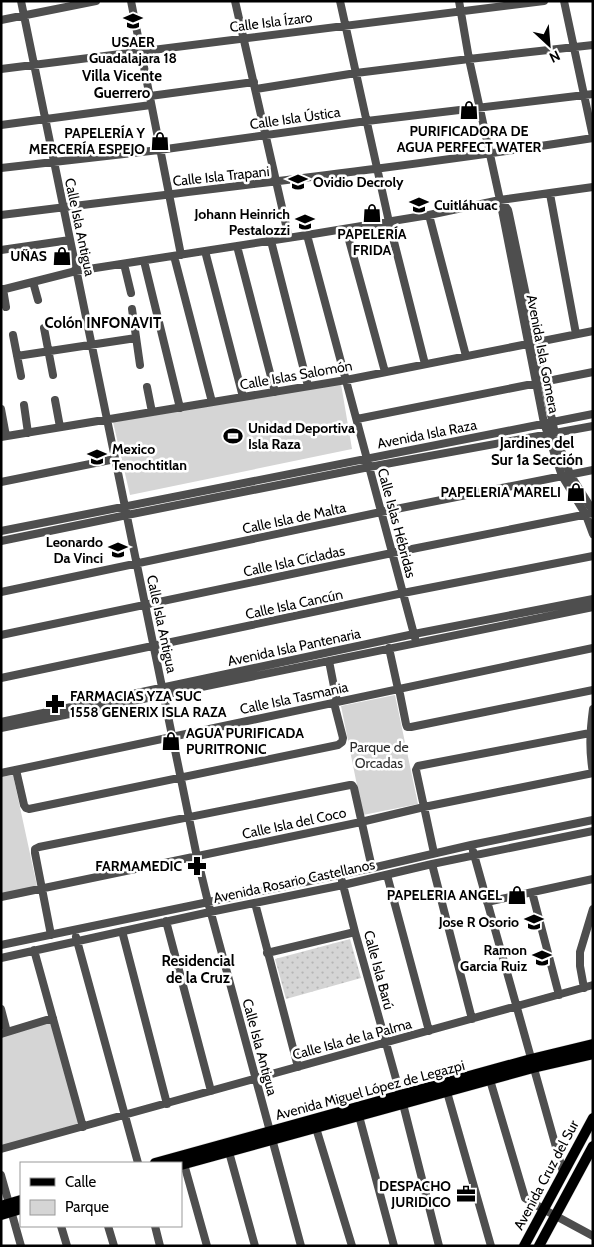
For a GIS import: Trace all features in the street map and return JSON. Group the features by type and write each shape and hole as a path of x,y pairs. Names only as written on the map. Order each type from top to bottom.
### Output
{"main road":[{"name":"Avenida Miguel López de Legazpi","path":"183,1165 229,1152 271,1136 316,1128 359,1116 401,1100 446,1092 490,1080 593,1044"},
{"name":"Avenida Miguel López de Legazpi","path":"160,1162 271,1136 532,1064 593,1054"},
{"name":"Avenida Cruz del Sur","path":"524,1246 593,1118"},
{"name":"Avenida Cruz del Sur","path":"539,1246 593,1146"},
{"path":"9,1209 20,1201"}],"street":[{"name":"Calle Isla Antigua","path":"21,1 197,857 210,912 301,1246"},
{"path":"1,20 96,1"},
{"path":"130,1 169,194 178,255 212,402"},
{"path":"236,1 289,238"},
{"path":"340,1 389,222 425,364"},
{"name":"Avenida Isla Gomera","path":"459,1 469,59 500,200 509,214 548,423 566,475 590,513 593,534"},
{"name":"Calle Isla Ízaro","path":"1,69 544,1"},
{"path":"564,1 593,138"},
{"path":"150,96 255,86 469,59 593,46"},
{"name":"Calle Isla Ústica","path":"1,168 160,150 367,121 593,94"},
{"path":"1,125 151,105"},
{"name":"Calle Isla Trapani","path":"1,215 378,169 593,138"},
{"path":"6,308 2,290 76,271 389,222 500,200 592,187 593,196"},
{"path":"550,194 576,334"},
{"path":"429,215 466,356"},
{"path":"346,229 385,372"},
{"name":"Calle Islas Hébridas","path":"307,235 416,642"},
{"path":"1,250 70,240"},
{"path":"271,241 308,386"},
{"path":"237,246 274,392"},
{"path":"205,251 243,397"},
{"path":"144,260 180,408"},
{"path":"124,264 131,293"},
{"path":"33,282 38,300"},
{"path":"132,309 140,365"},
{"path":"44,328 53,376"},
{"name":"Calle Islas Salomón","path":"4,437 346,380 593,331"},
{"path":"13,335 20,376"},
{"path":"17,356 136,338"},
{"path":"357,419 593,372"},
{"path":"147,387 152,412"},
{"path":"55,400 60,427"},
{"path":"24,405 28,433"},
{"path":"1,409 4,437"},
{"name":"Avenida Isla Raza","path":"1,531 593,414"},
{"name":"Avenida Isla Raza","path":"1,541 369,467 593,426"},
{"path":"1,482 115,458"},
{"name":"Calle Isla de Malta","path":"1,592 593,470"},
{"name":"Calle Isla Cícladas","path":"1,635 590,513"},
{"name":"Calle Isla Cancún","path":"1,677 403,593 593,556"},
{"name":"Avenida Isla Pantenaria","path":"1,728 414,634 593,599"},
{"name":"Avenida Isla Pantenaria","path":"1,722 328,661 593,606"},
{"path":"389,648 407,727 593,690"},
{"name":"Calle Isla Tasmania","path":"1,773 593,648"},
{"path":"16,770 26,808 29,809 338,745 342,742 343,738 328,661"},
{"path":"593,708 590,733 593,773"},
{"path":"434,853 416,767 590,733"},
{"name":"Calle Isla del Coco","path":"1,898 362,822 424,807 593,773"},
{"path":"52,935 35,853 36,849 39,848 352,785 372,868"},
{"name":"Avenida Rosario Castellanos","path":"1,945 593,820"},
{"name":"Avenida Rosario Castellanos","path":"1,958 166,921 593,831"},
{"path":"471,845 563,1172"},
{"path":"432,864 472,1019"},
{"name":"Calle Isla Barú","path":"340,874 439,1246"},
{"path":"387,875 429,1031"},
{"path":"488,902 593,879"},
{"path":"532,892 559,995"},
{"path":"255,903 298,1067"},
{"path":"584,988 580,966 580,952 593,909"},
{"path":"166,921 211,1091"},
{"path":"74,930 138,1162"},
{"path":"122,931 167,1104"},
{"path":"267,953 355,932"},
{"path":"34,950 83,1127"},
{"name":"Calle Isla de la Palma","path":"1,1149 593,985"},
{"path":"1,1010 4,1033 53,1018"},
{"path":"490,1080 524,1195 528,1200 593,1236"},
{"path":"446,1092 490,1246"},
{"path":"359,1116 394,1246"},
{"path":"316,1128 352,1246"},
{"path":"229,1152 255,1246"},
{"path":"183,1165 206,1246"},
{"path":"1,1175 9,1209 21,1246"},
{"path":"61,1227 67,1246"},
{"path":"108,1227 114,1246"},
{"path":"155,1227 160,1246"}],"green space":[{"name":"Unidad Deportiva Isla Raza","path":"341,384 352,449 130,495 113,422"},
{"name":"Parque de Orcadas","path":"395,695 418,804 363,815 341,706"},
{"path":"13,775 37,886 1,894 1,777"},
{"path":"350,939 361,978 286,999 275,959"},
{"path":"51,1021 80,1126 1,1147 1,1036"}],"place":[{"name":"USAER Guadalajara 18","path":"133,21"},
{"name":"PURIFICADORA DE AGUA PERFECT WATER","path":"469,110"},
{"name":"PAPELERÍA Y MERCERÍA ESPEJO","path":"160,141"},
{"name":"Ovidio Decroly","path":"298,182"},
{"name":"Cuitláhuac","path":"419,205"},
{"name":"PAPELERÍA FRIDA","path":"372,213"},
{"name":"Johann Heinrich Pestalozzi","path":"305,222"},
{"name":"UÑAS","path":"62,256"},
{"name":"Unidad Deportiva Isla Raza","path":"233,436"},
{"name":"Mexico Tenochtitlan","path":"97,457"},
{"name":"PAPELERIA MARELI","path":"576,492"},
{"name":"Leonardo Da Vinci","path":"118,550"},
{"name":"FARMACIAS YZA SUC 1558 GENERIX ISLA RAZA","path":"55,704"},
{"name":"AGUA PURIFICADA PURITRONIC","path":"171,741"},
{"name":"FARMAMEDIC","path":"197,866"},
{"name":"PAPELERIA ANGEL","path":"517,895"},
{"name":"Jose R Osorio","path":"534,922"},
{"name":"Ramon Garcia Ruiz","path":"542,958"},
{"name":"DESPACHO JURIDICO","path":"466,1194"}],"district":[{"name":"Villa Vicente Guerrero","path":"122,84"},
{"name":"Colón INFONAVIT","path":"103,323"},
{"name":"Jardines del Sur 1a Sección","path":"537,452"},
{"name":"Residencial de la Cruz","path":"198,970"}]}
